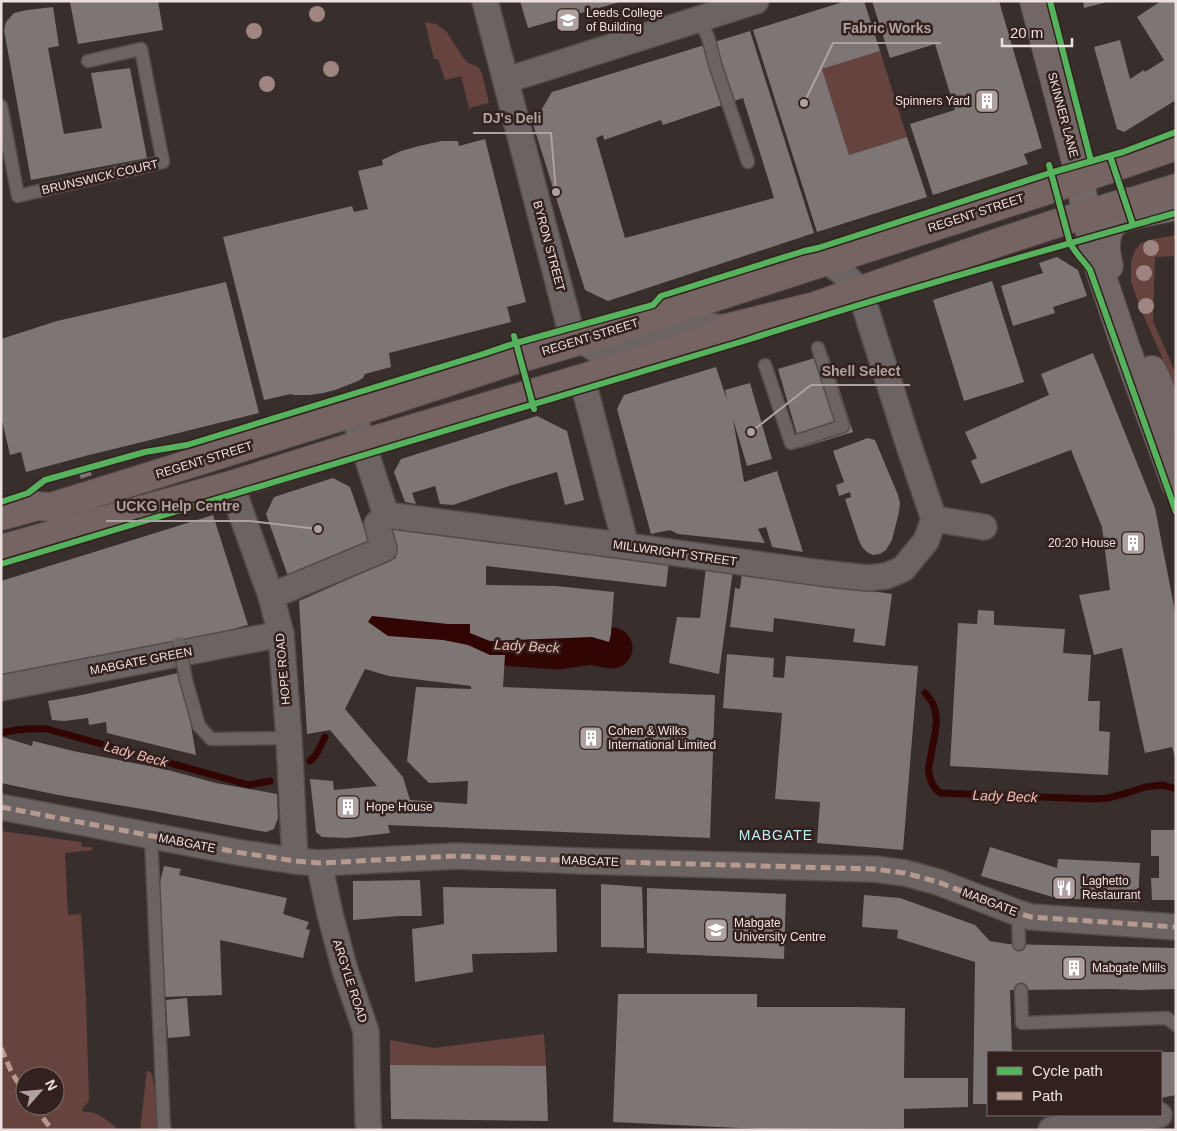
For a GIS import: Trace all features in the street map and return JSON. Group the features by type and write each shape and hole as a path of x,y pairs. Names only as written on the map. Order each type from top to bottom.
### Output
{"highway":[{"name":"REGENT STREET","path":"3,510 38,506 51,508 582,340 1079,180 1176,146"},
{"path":"1,549 231,484 627,365 711,337 726,328 815,306 1087,214 1176,188"}],"street":[{"name":"BYRON STREET","path":"485,1 570,328 582,340 600,352 621,351 705,325 726,328"},
{"path":"506,80 705,12 756,1"},
{"name":"SKINNER LANE","path":"1034,1 1071,143 1094,253 1126,348 1173,469"},
{"path":"1176,206 1116,221 1108,232 1105,249 1108,264 1131,324 1176,424"},
{"path":"827,261 841,271 860,291 934,519 984,527"},
{"path":"582,378 626,546"},
{"path":"271,596 384,549 377,524 386,515 353,413"},
{"name":"HOPE ROAD","path":"231,484 271,596 281,634 292,784 307,862"},
{"name":"MILLWRIGHT STREET","path":"386,515 867,578 886,576 903,569 926,541 934,519"},
{"name":"MABGATE GREEN","path":"1,688 281,634"},
{"name":"MABGATE","path":"1,807 236,852 307,862 457,856 874,869 905,873 938,882 1031,918 1176,927"},
{"name":"ARGYLE ROAD","path":"307,862 330,914 345,970 366,1031 369,1130"},
{"path":"1162,1115 1176,1112"},
{"path":"1051,1130 1153,1116"}],"lane":[{"path":"705,12 708,37 715,64 748,162"},
{"name":"BRUNSWICK COURT","path":"1,106 18,196 163,162 141,50 88,60"},
{"path":"765,365 791,443 843,426 818,348"},
{"path":"179,643 186,680 199,726 210,738 290,738"},
{"path":"151,836 164,1130"},
{"path":"1018,914 1019,944"},
{"path":"1021,990 1022,1022 1173,1019"}],"shaded area":[{"path":"425,22 436,24 446,31 467,62 478,67 482,73 489,103 469,108 461,76 445,80 438,59 434,59"},
{"path":"880,51 907,137 849,155 822,69"},
{"path":"1176,235 1176,239 1174,239 1174,256 1155,257 1153,321 1176,374 1176,388 1141,310 1131,282 1131,262 1135,250 1140,244 1149,240"},
{"path":"1,831 81,842 82,847 92,847 92,850 65,853 68,915 81,914 89,1101 82,1109 84,1112 94,1113 107,1120 119,1130 1,1130"},
{"path":"544,1034 546,1066 390,1065 390,1040 434,1048"},
{"path":"147,1070 152,1074 161,1117 173,1130 140,1130"}],"building":[{"path":"158,1 163,30 78,44 70,2"},
{"path":"520,1 619,1 620,2 528,28"},
{"path":"846,1 864,1 880,51 822,69 849,155 907,137 927,197 817,232 753,30"},
{"name":"Spinners Yard","path":"872,1 999,1 1042,148 1024,154 1028,164 933,195 910,124 955,110 935,44 890,58"},
{"path":"1083,1 1107,1 1107,2 1084,8"},
{"path":"1161,1 1176,1 1176,100 1124,132 1117,129 1094,47 1120,40 1130,79 1164,60 1137,17"},
{"path":"53,7 59,46 48,48 64,134 102,128 91,73 130,68 147,158 31,180 4,30 6,22 14,13"},
{"path":"750,31 814,233 608,301 585,290 533,124 552,92","holes":["743,98 774,198 625,238 596,138 603,135 604,140 661,120 663,125"]},
{"path":"485,139 526,302 507,307 511,322 389,353 391,367 365,374 358,381 335,390 310,395 291,394 264,400 223,237 352,206 354,212 368,209 358,171 383,165 382,160 401,151 419,146 441,141 458,141 459,146"},
{"path":"1057,257 1078,270 1087,296 1053,307 1055,313 1013,326 1001,286 1043,273 1039,263"},
{"path":"992,281 1024,382 964,401 933,300"},
{"path":"226,282 259,413 26,472 21,452 10,455 1,416 1,339 57,321"},
{"name":"20:20 House","path":"1093,353 1155,508 1176,617 1176,760 1172,747 1145,753 1122,648 1094,655 1079,595 1110,590 1102,527 1071,450 981,484 971,461 977,458 965,432 1049,395 1041,374"},
{"path":"828,354 853,432 801,448 778,369"},
{"path":"716,367 727,400 725,390 750,383 772,459 747,466 733,419 744,482 777,471 803,552 772,547 766,527 758,529 765,543 678,534 670,530 651,534 617,409 624,395"},
{"path":"537,416 567,431 584,500 565,505 557,472 453,505 440,504 435,486 412,493 416,504 405,502 394,472 401,459"},
{"path":"868,438 875,440 900,503 892,540 886,550 880,554 873,555 862,547 859,541 845,499 851,497 850,492 839,496 836,485 844,482 833,451"},
{"path":"90,471 92,475 81,479 79,474"},
{"path":"333,478 350,487 370,545 288,576 266,514 274,497"},
{"path":"213,515 248,625 179,643 1,679 1,581"},
{"path":"392,529 669,561 666,587 486,566 486,585 556,586 614,592 609,642 592,637 490,641 470,633 470,624 448,624 372,616 368,622 388,636 443,640 468,645 490,655 505,655 503,687 715,695 710,838 388,825 390,833 347,838 322,837 316,832 310,779 333,781 334,790 377,786 330,730 307,734 299,601 396,558","holes":["365,669 389,676 471,686 471,689 416,687 407,761 429,783 468,781 467,804 410,800 403,777 345,709"]},
{"path":"706,567 733,570 719,674 669,663 677,617 700,618"},
{"path":"742,573 892,594 885,646 853,642 855,629 774,618 773,632 730,627 735,588 740,589"},
{"path":"978,610 994,611 994,625 1065,629 1063,653 1091,655 1088,701 1100,701 1099,731 1110,732 1108,775 950,766 958,623 977,624"},
{"path":"727,654 774,658 773,677 784,678 786,656 918,666 903,850 817,843 820,802 775,799 782,713 723,708"},
{"path":"182,672 196,755 107,733 106,722 89,725 88,718 64,721 52,720 48,701"},
{"path":"3,737 32,746 33,741 164,769 216,783 277,794 278,818 274,829 266,832 1,783 1,744"},
{"path":"1151,830 1176,830 1176,900 1152,900 1151,878 1159,878 1159,856 1151,856"},
{"path":"990,847 1057,868 1058,859 1140,863 1138,902 1056,898 981,876"},
{"path":"164,866 181,869 179,875 287,898 283,914 309,922 306,929 310,930 303,958 220,940 222,995 163,997 158,890"},
{"path":"420,880 422,916 353,920 353,881"},
{"path":"601,884 642,887 644,948 601,947"},
{"path":"443,887 556,889 557,952 472,954 473,972 415,982 412,929 444,924"},
{"name":"Mabgate University Centre","path":"647,888 786,894 784,959 647,953"},
{"path":"864,895 900,898 975,925 990,941 1008,944 1176,948 1176,989 1010,990 1012,1051 987,1051 987,1104 973,1104 975,962 897,938 898,930 862,927"},
{"path":"618,994 757,994 757,1007 905,1008 904,1078 968,1078 968,1107 904,1109 904,1128 760,1129 613,1122"},
{"path":"187,998 190,1036 168,1038 166,1000"},
{"path":"1162,1052 1176,1052 1176,1095 1162,1098"},
{"path":"390,1065 546,1066 548,1121 391,1119"}],"waterway":[{"name":"Lady Beck","path":"383,629 433,630 487,644 558,649 591,644 612,648"},
{"name":"Lady Beck","path":"925,693 935,708 936,717 929,765 930,779 940,793 1093,799 1108,798 1145,787 1163,785 1176,789"},
{"name":"Lady Beck","path":"1,733 24,729 47,729 249,785 270,781"},
{"name":"Lady Beck","path":"310,761 316,755 325,737"}],"marked path":[{"path":"1,807 236,852 319,863 457,856 874,869 905,873 938,882 1031,917 1176,927"},
{"path":"1,1048 15,1078"},
{"path":"42,1116 52,1130"}],"cycle path":[{"path":"1050,1 1091,161"},
{"path":"1,502 28,493 45,480 145,452 187,445 516,343 653,305 661,296 818,248 1050,173 1123,152 1176,132"},
{"path":"1110,156 1133,225"},
{"path":"1049,165 1070,243 1090,270 1176,512"},
{"path":"1,564 747,340 907,290 1176,213"},
{"path":"514,336 534,409"}],"place":[{"name":"Leeds College of Building","path":"568,20"},
{"name":"Spinners Yard","path":"987,101"},
{"name":"Fabric Works","path":"804,103"},
{"name":"DJ's Deli","path":"556,192"},
{"name":"Shell Select","path":"751,432"},
{"name":"UCKG Help Centre","path":"318,529"},
{"name":"20:20 House","path":"1133,543"},
{"name":"Cohen & Wilks International Limited","path":"591,738"},
{"name":"Hope House","path":"348,807"},
{"name":"Laghetto Restaurant","path":"1064,888"},
{"name":"Mabgate University Centre","path":"716,930"},
{"name":"Mabgate Mills","path":"1074,968"}],"district":[{"name":"MABGATE","path":"776,835"}]}
